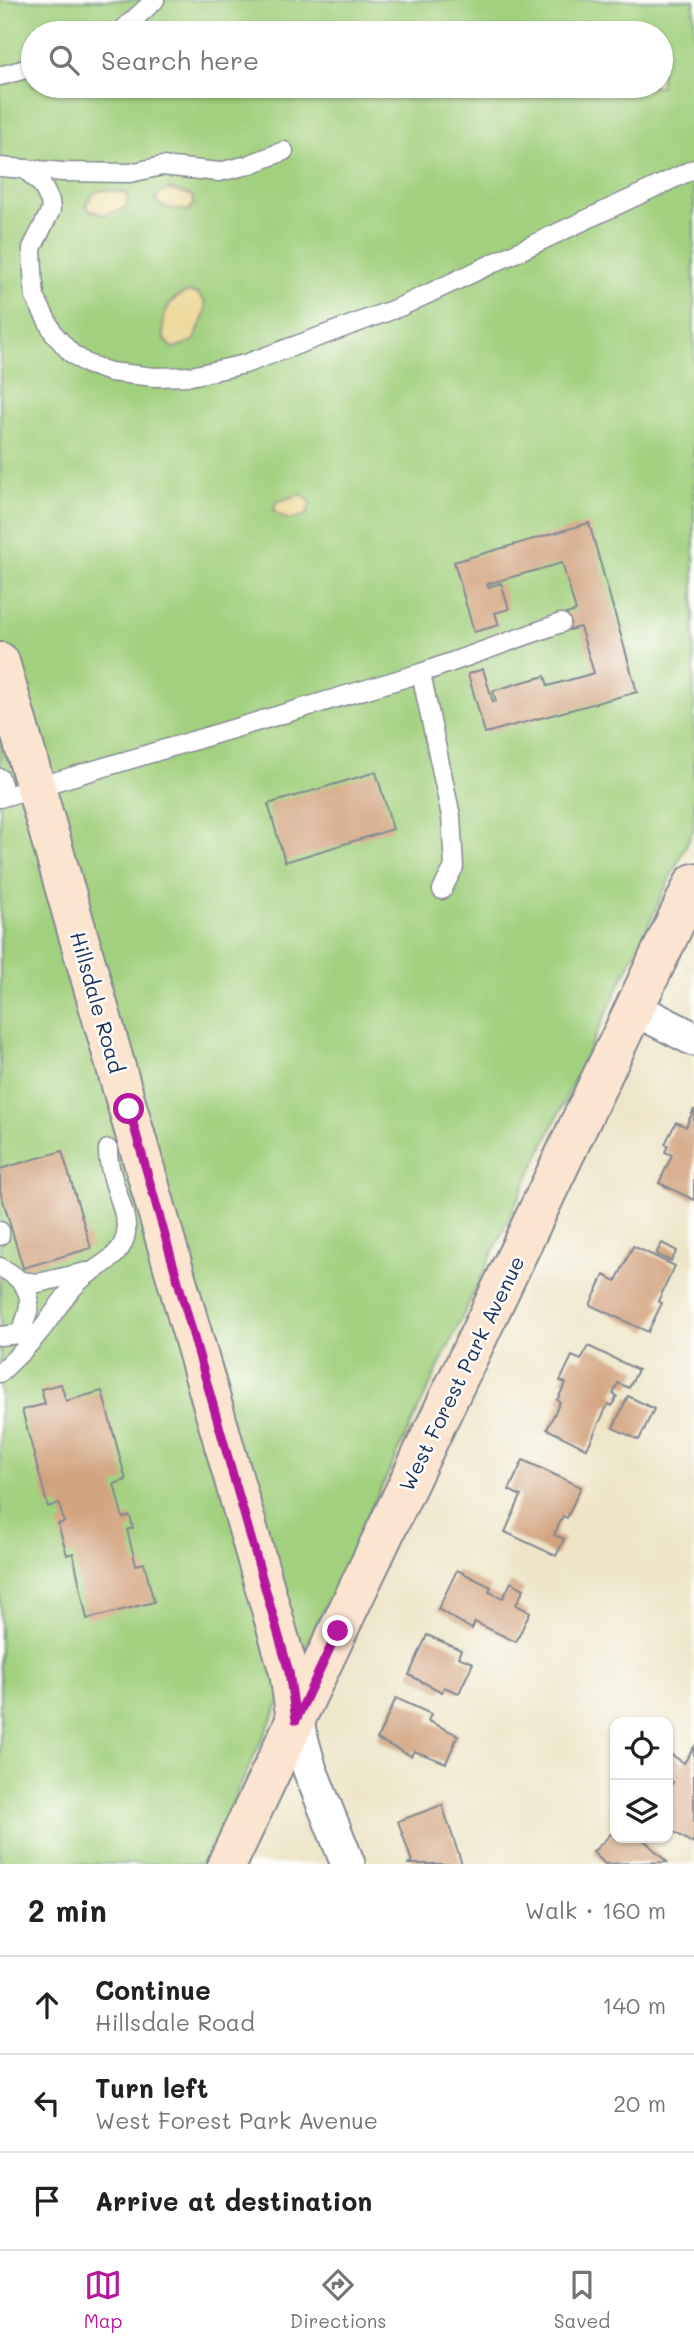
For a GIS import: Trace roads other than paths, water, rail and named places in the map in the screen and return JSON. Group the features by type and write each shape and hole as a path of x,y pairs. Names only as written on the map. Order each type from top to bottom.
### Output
{"main road":[{"name":"Hillsdale Road","path":"0,662 10,789 285,1658 296,1720"},
{"name":"West Forest Park Avenue","path":"227,1864 694,883"}],"street":[{"path":"635,1009 694,1039"},
{"name":"Hillsdale Road","path":"296,1720 310,1770 348,1864"}],"lane":[{"path":"132,21 155,0"},
{"path":"0,76 21,70"},
{"path":"0,167 130,173 162,166 219,172 248,165 284,151"},
{"path":"25,169 42,185 50,201 51,211 32,248 35,297 54,334 71,353 87,364 110,372 155,377 191,376 245,364 400,307 694,169"},
{"path":"10,789 421,673 561,623"},
{"path":"421,673 451,816 454,867 442,890"},
{"path":"0,1373 39,1332 57,1304 117,1254 127,1230 107,1165 108,1149"},
{"path":"0,1231 0,1236"},
{"path":"0,1267 17,1276 30,1300 28,1317 19,1334"},
{"path":"21,1281 37,1283 62,1280 98,1268"},
{"path":"0,1336 39,1332"}]}
